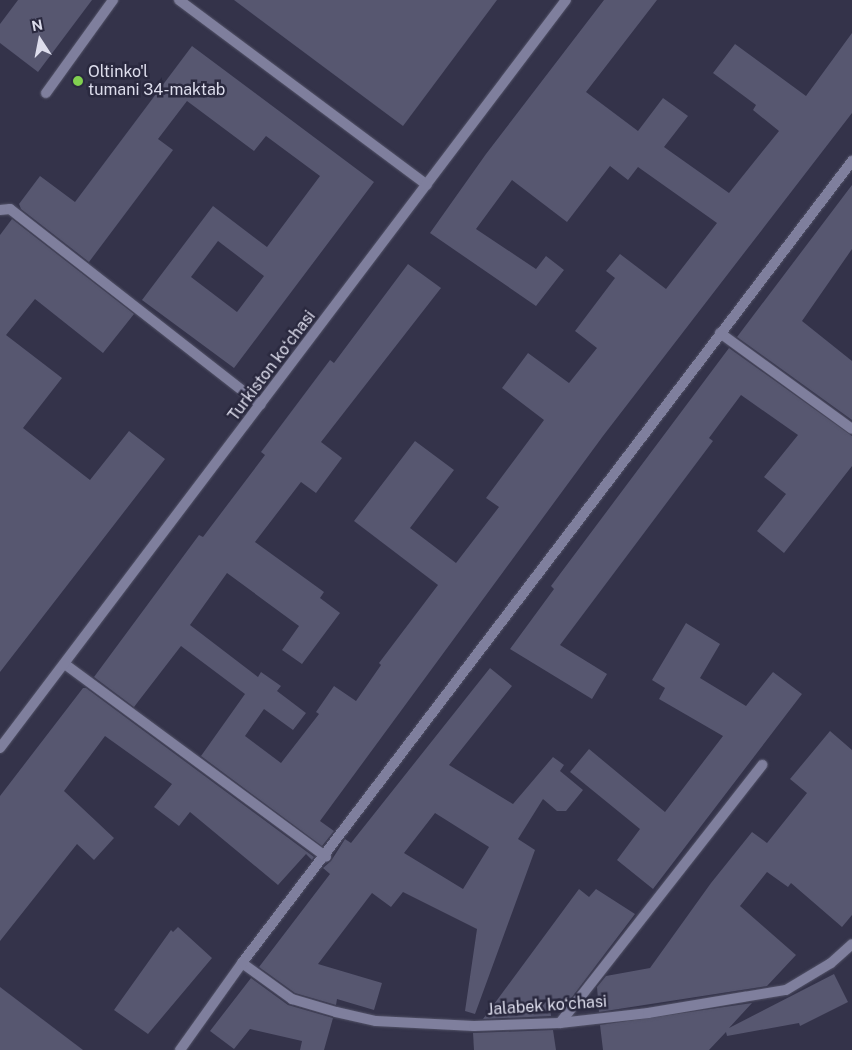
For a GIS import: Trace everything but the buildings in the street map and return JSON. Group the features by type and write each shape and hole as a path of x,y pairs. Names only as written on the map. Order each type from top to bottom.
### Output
{"street":[{"path":"46,93 113,0"},
{"path":"179,0 427,185"},
{"name":"Turkiston koʻchasi","path":"0,748 66,665 566,0"},
{"path":"180,1050 242,964 326,856 852,160"},
{"path":"0,210 10,209 261,405"},
{"path":"720,333 852,429"},
{"path":"66,665 326,856"},
{"path":"560,1023 762,765"},
{"name":"Jalabek koʻchasi","path":"242,964 292,999 376,1021 474,1026 560,1023 648,1013 786,990 831,962 852,944"}],"place":[{"name":"Oltinko'l tumani 34-maktab","path":"78,81"}]}
